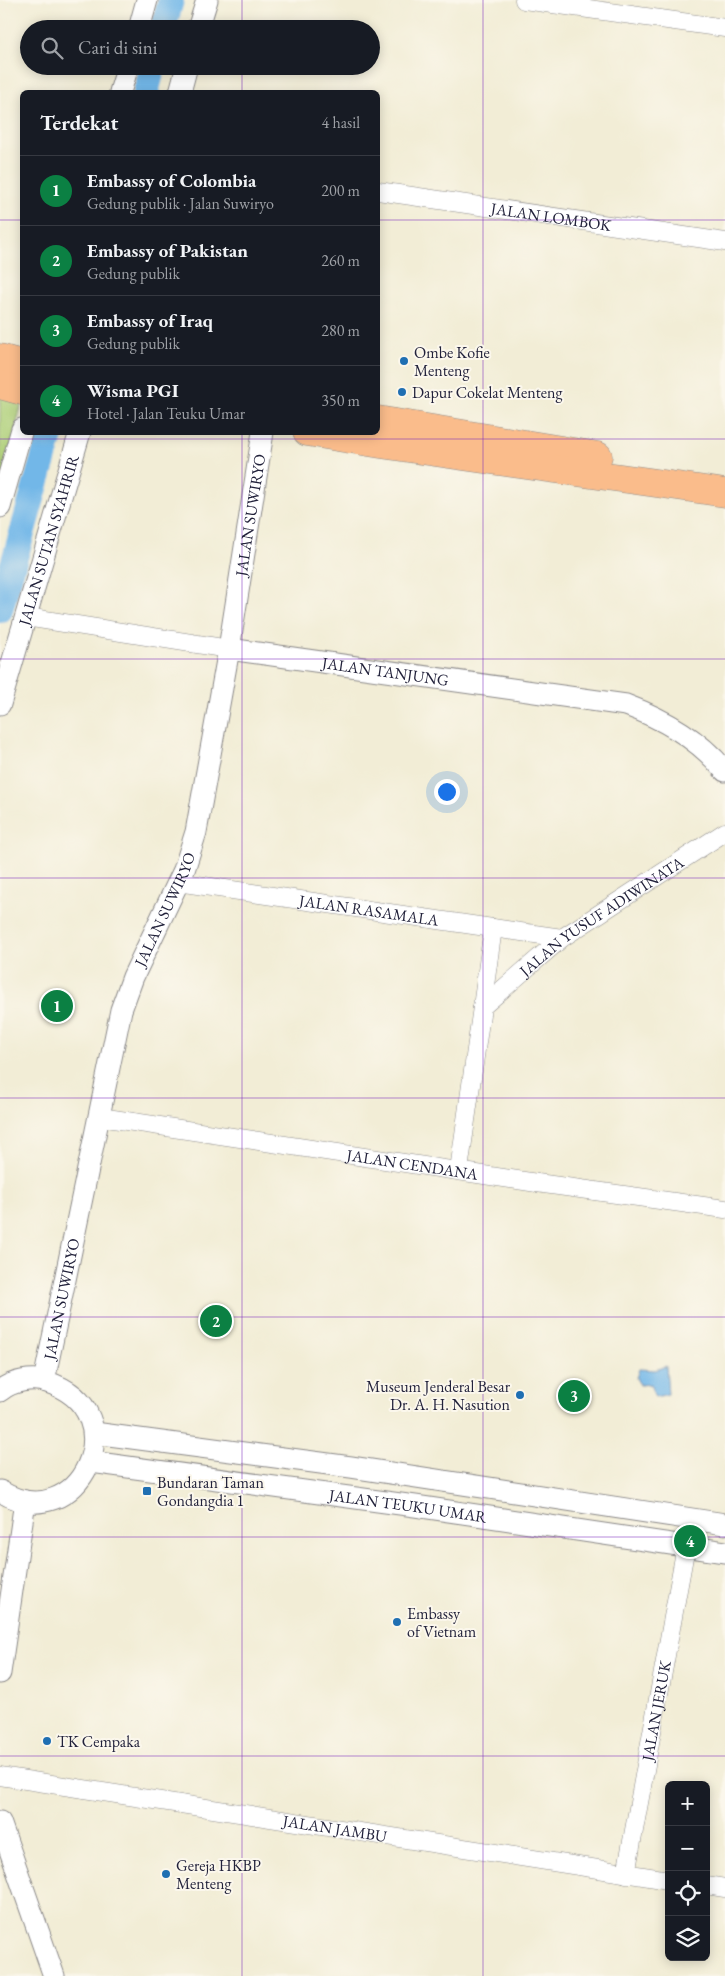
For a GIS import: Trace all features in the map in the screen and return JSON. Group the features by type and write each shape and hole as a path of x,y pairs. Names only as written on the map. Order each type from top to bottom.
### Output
{"main road":[{"path":"0,358 20,363"},
{"path":"0,385 20,390"},
{"path":"380,420 725,476"},
{"path":"325,435 426,452 615,476 725,493"}],"street":[{"path":"141,20 147,0"},
{"path":"201,20 207,0"},
{"path":"524,0 725,28"},
{"path":"121,90 125,75"},
{"path":"181,90 185,75"},
{"name":"JALAN LOMBOK","path":"380,191 725,242"},
{"path":"0,507 20,435"},
{"name":"JALAN SUTAN SYAHRIR","path":"0,704 79,435"},
{"name":"JALAN SUWIRYO","path":"44,1381 121,1010 132,977 191,852 196,832 263,435"},
{"name":"JALAN TANJUNG","path":"26,617 228,649 626,705 655,716 688,736 725,771"},
{"name":"JALAN YUSUF ADIWINATA","path":"482,1007 562,938 725,832"},
{"name":"JALAN RASAMALA","path":"177,882 562,938"},
{"path":"459,1170 493,928"},
{"name":"JALAN CENDANA","path":"100,1117 725,1208"},
{"path":"0,1391 23,1381 44,1381 62,1387 78,1398 89,1415 94,1433 91,1462 76,1485 65,1493 46,1500 25,1501 0,1491"},
{"name":"JALAN TEUKU UMAR","path":"94,1433 418,1478 724,1524"},
{"name":"JALAN TEUKU UMAR","path":"91,1462 415,1506 722,1552"},
{"path":"415,1506 418,1478"},
{"path":"0,1673 25,1501"},
{"path":"722,1552 724,1524"},
{"name":"JALAN JERUK","path":"626,1874 686,1546"},
{"name":"JALAN JAMBU","path":"0,1776 665,1879"},
{"path":"0,1822 54,1976"},
{"path":"710,1886 725,1888"}],"green space":[{"path":"0,389 20,402 20,411 0,487"}],"water":[{"path":"666,1366 668,1394 655,1397 650,1384 640,1385 636,1378 639,1369 655,1370"}],"waterway":[{"path":"165,20 171,0"},
{"path":"147,90 151,75"},
{"path":"0,610 50,435"}],"place":[{"name":"Ombe Kofie Menteng","path":"404,361"},
{"name":"Dapur Cokelat Menteng","path":"402,392"},
{"name":"Embassy of Colombia","path":"57,1006"},
{"name":"Embassy of Pakistan","path":"216,1321"},
{"name":"Museum Jenderal Besar Dr. A. H. Nasution","path":"520,1395"},
{"name":"Embassy of Iraq","path":"574,1396"},
{"name":"Bundaran Taman Gondangdia 1","path":"147,1491"},
{"name":"Wisma PGI","path":"690,1541"},
{"name":"Embassy of Vietnam","path":"397,1622"},
{"name":"TK Cempaka","path":"47,1741"},
{"name":"Gereja HKBP Menteng","path":"166,1874"}]}
